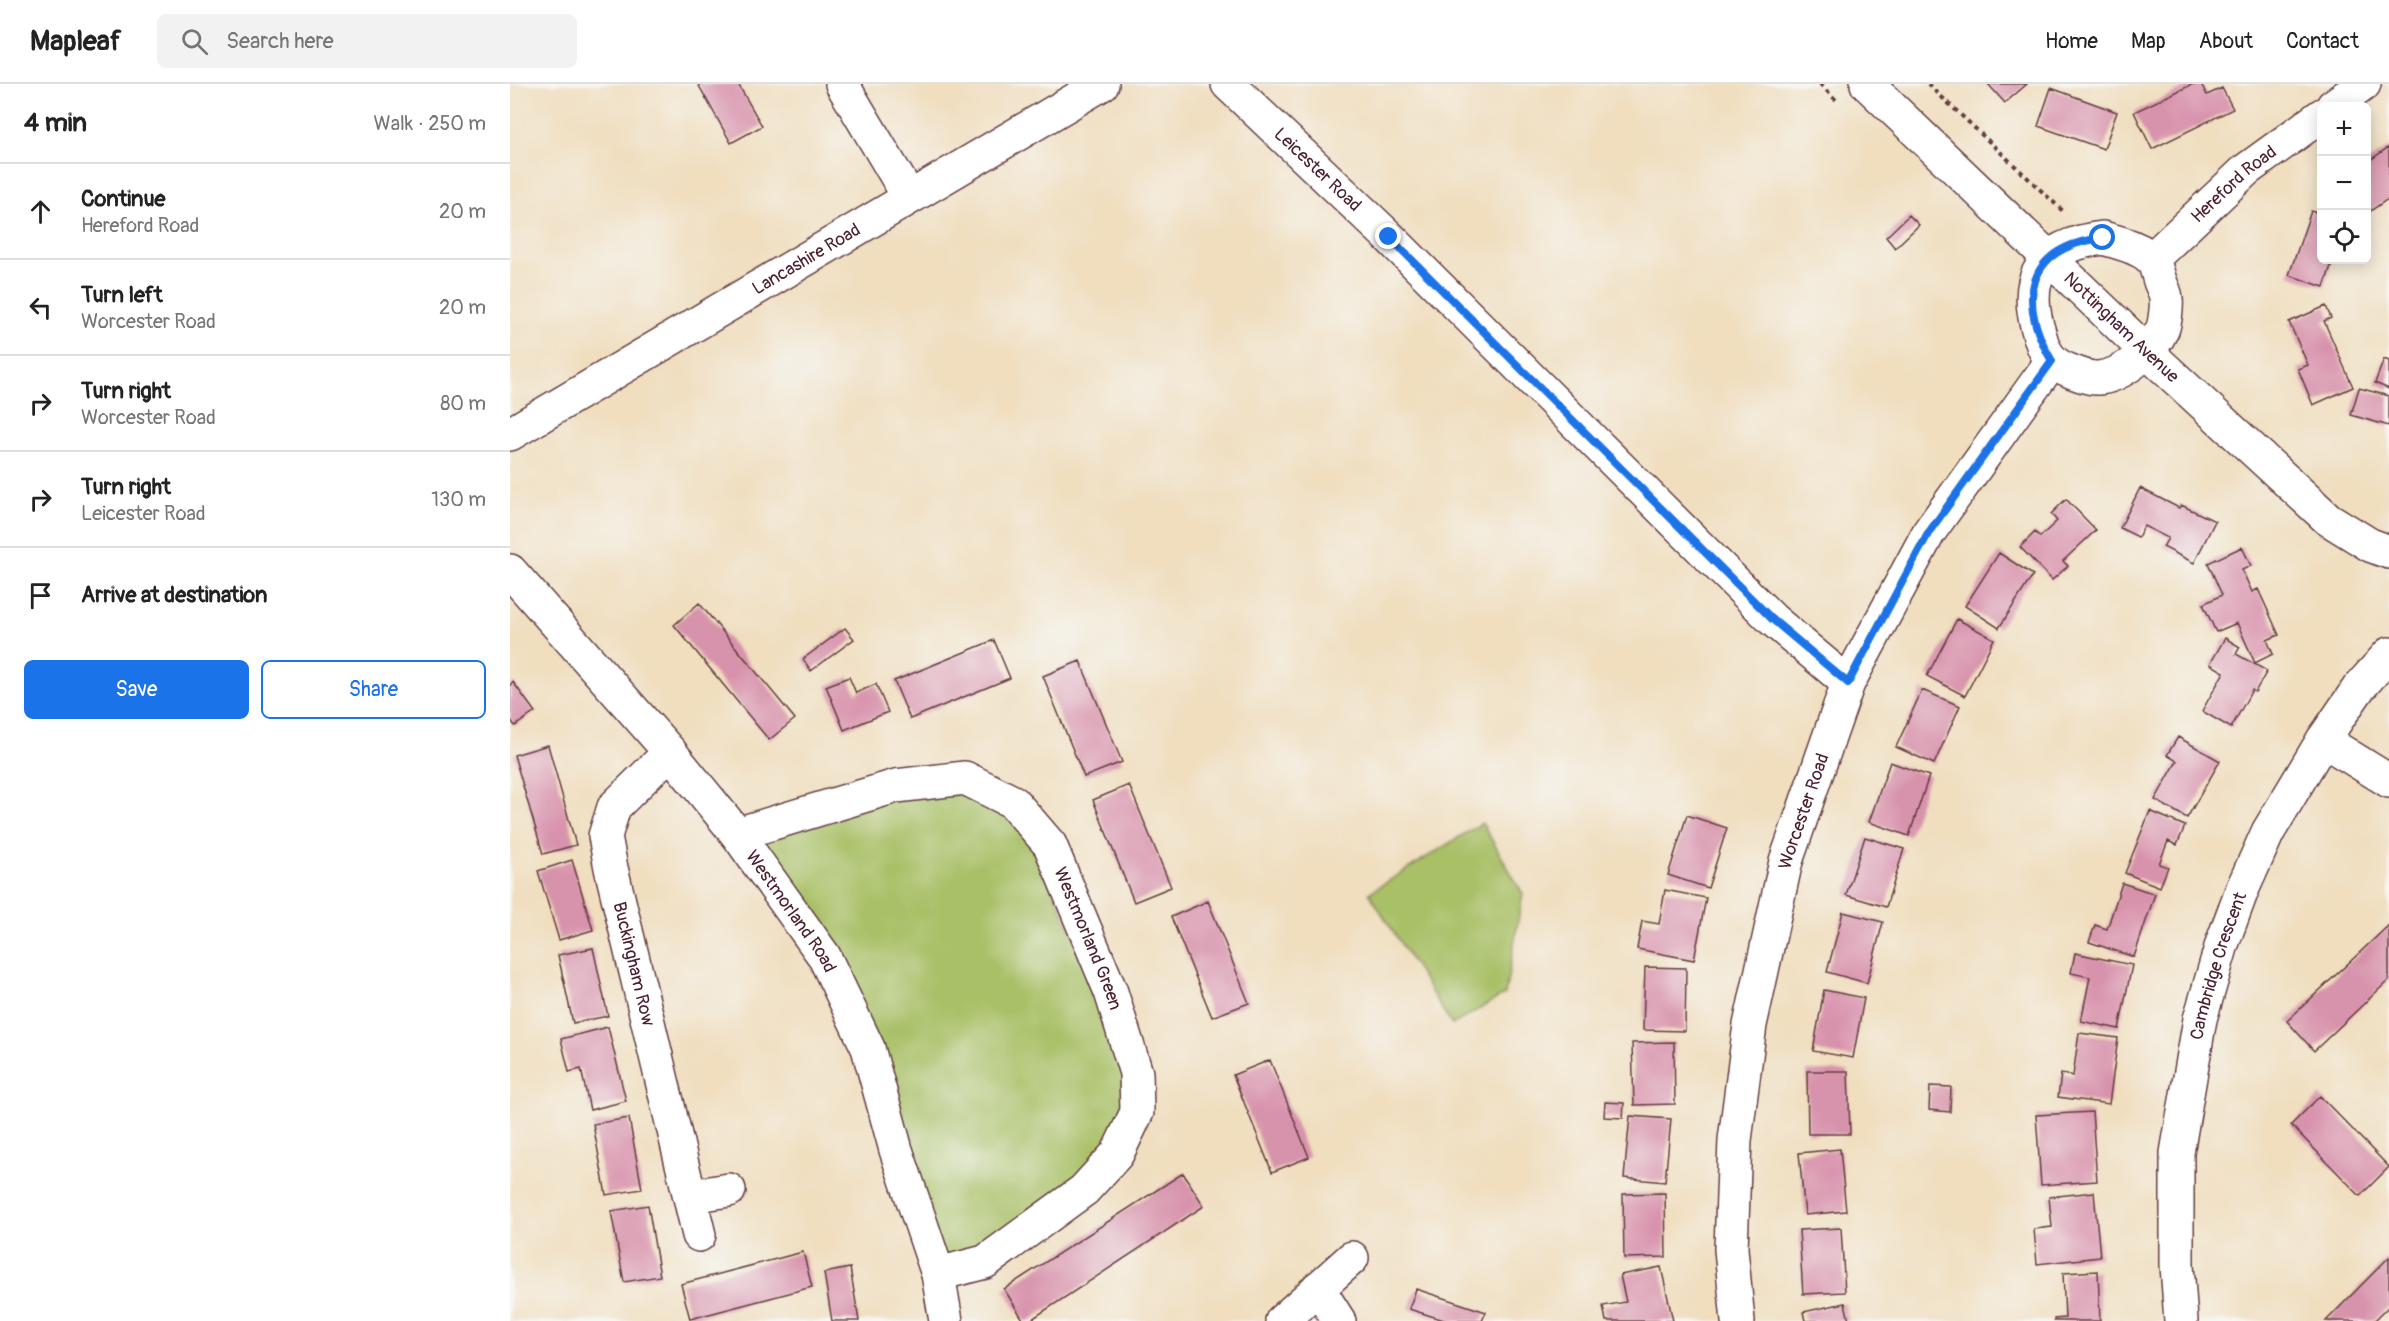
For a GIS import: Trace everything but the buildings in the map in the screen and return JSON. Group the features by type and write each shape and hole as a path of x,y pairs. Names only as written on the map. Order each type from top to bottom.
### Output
{"street":[{"path":"842,84 909,197"},
{"name":"Lancashire Road","path":"510,434 1102,84"},
{"name":"Leicester Road","path":"1228,84 1398,245 1772,619 1848,683"},
{"name":"Nottingham Avenue","path":"1868,84 2146,351 2328,519 2370,545 2389,552"},
{"path":"2339,102 2364,84"},
{"name":"Hereford Road","path":"2152,260 2246,170 2317,119"},
{"path":"2103,238 2127,244 2152,260 2167,299 2163,330 2146,351 2124,370 2098,378 2074,372 2052,361 2043,345 2033,315 2032,286 2039,269 2049,257 2076,243 2092,239 2103,238"},
{"name":"Worcester Road","path":"1738,1321 1731,1249 1735,1140 1750,1025 1785,861 1848,683 1929,532 2052,361"},
{"name":"Westmorland Road","path":"510,571 669,752 737,834 824,956 868,1048 896,1150 938,1274 946,1321"},
{"name":"Cambridge Crescent","path":"2181,1321 2177,1265 2177,1153 2200,1019 2222,944 2242,890 2268,832 2323,740 2358,689 2389,654"},
{"path":"2323,740 2389,781"},
{"name":"Buckingham Row","path":"669,752 614,807 605,836 699,1234"},
{"name":"Westmorland Green","path":"737,834 896,786 965,778 1013,802 1050,845 1111,992 1136,1073 1137,1112 1117,1154 1084,1190 985,1262 938,1274"},
{"path":"691,1196 729,1191"},
{"path":"1282,1321 1352,1258"},
{"path":"1318,1288 1339,1321"}],"path":[{"path":"1928,84 2092,239"}],"green space":[{"path":"896,786 1013,802 1136,1073 1117,1154 938,1274 868,1048 737,834"},
{"path":"1482,823 1523,894 1505,994 1452,1025 1369,893"}],"route":[{"path":"1389,237 1772,619 1848,683 1929,532 2052,361 2043,345 2033,315 2032,286 2039,269 2049,257 2076,243 2103,238"}]}
